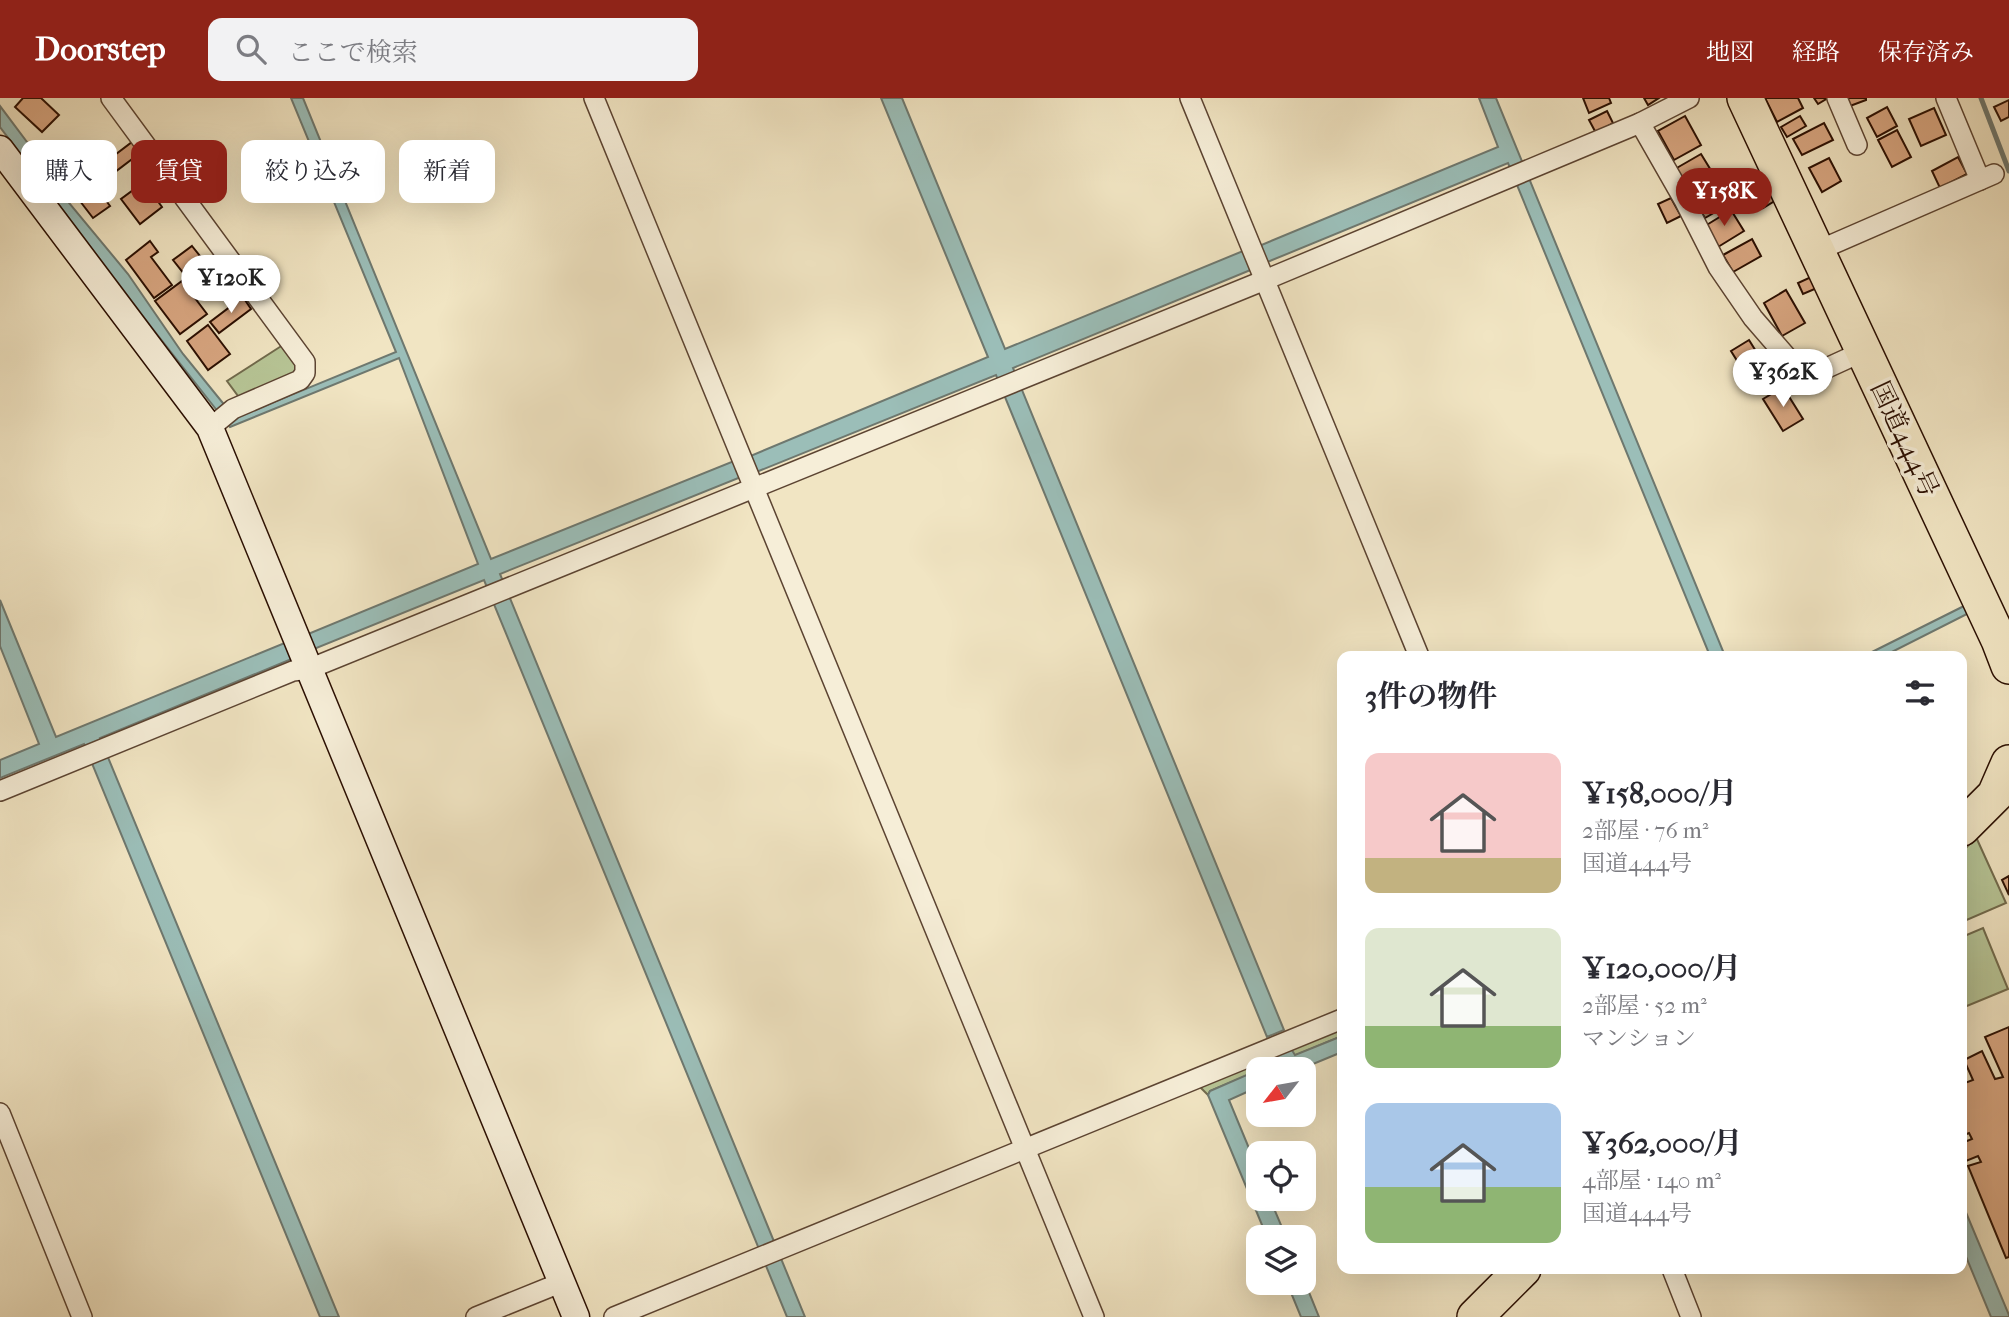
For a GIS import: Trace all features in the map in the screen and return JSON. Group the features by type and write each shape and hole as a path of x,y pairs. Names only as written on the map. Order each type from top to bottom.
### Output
{"highway":[{"name":"国道444号","path":"1745,98 2009,666"},
{"path":"1967,823 1995,795 2009,764"},
{"path":"1475,1317 1518,1274"}],"street":[{"path":"111,98 304,362 305,373 300,380 221,419"},
{"path":"594,98 1094,1317"},
{"path":"1190,98 1417,651"},
{"path":"0,790 293,671 309,669 1265,280 1640,124 1689,98"},
{"path":"1837,98 1857,145"},
{"path":"1817,251 1987,177 1946,98"},
{"path":"1640,124 1684,200 1718,267 1753,318 1805,378 1864,352"},
{"path":"0,149 221,419 309,669 576,1317"},
{"path":"614,1317 1337,1021"},
{"path":"0,1113 82,1317"},
{"path":"1674,1274 1691,1317"},
{"path":"477,1317 560,1283"}],"green space":[{"path":"286,343 300,361 298,376 241,400 227,381"},
{"path":"1976,837 2006,903 1967,920 1967,847"},
{"path":"1983,928 2008,989 1967,1006 1967,935"},
{"path":"1337,1028 1337,1038 1294,1056 1290,1047"},
{"path":"1246,1065 1246,1076 1210,1091 1208,1095 1199,1086"}],"water":[{"path":"291,98 303,98 320,140 308,140"},
{"path":"881,98 902,98 1005,349 1243,251 1253,269 1013,368 1284,1030 1267,1037 996,375 754,473 748,457 988,357"},
{"path":"1479,98 1496,98 1723,651 1708,651 1508,163 1265,263 1259,246 1498,147"},
{"path":"0,106 26,140 21,140 21,155 0,127"},
{"path":"57,203 69,203 128,274 183,354 235,418 396,352 334,203 346,203 491,559 734,461 741,477 500,574 805,1317 787,1317 484,580 314,649 308,634 478,564 399,358 230,427"},
{"path":"0,600 56,737 287,642 294,658 100,738 339,1317 320,1317 84,744 0,778 0,760 39,744 0,646"},
{"path":"1966,605 1969,613 1894,651 1874,651"},
{"path":"1337,1038 1337,1054 1316,1063 1316,1057 1275,1057 1274,1053 1290,1047 1295,1055"},
{"path":"1246,1075 1246,1092 1229,1100 1246,1141 1246,1186 1208,1095 1210,1091"},
{"path":"1256,1211 1275,1211 1281,1225 1262,1225"},
{"path":"1967,1215 2009,1315 1991,1317 1967,1259"},
{"path":"1292,1295 1310,1295 1319,1317 1301,1317"}],"building":[{"path":"23,98 41,98 59,115 42,132 15,107"},
{"path":"1583,98 1609,98 1611,103 1589,113"},
{"path":"1644,98 1659,98 1648,105"},
{"path":"1765,98 1798,98 1803,108 1777,122"},
{"path":"1814,98 1828,98 1818,104"},
{"path":"1846,98 1866,98 1866,100 1850,106"},
{"path":"2009,100 2009,117 2001,121 1994,107"},
{"path":"1887,107 1897,126 1877,137 1867,118"},
{"path":"1934,108 1946,135 1921,146 1909,119"},
{"path":"1607,111 1613,123 1596,133 1589,120"},
{"path":"1685,116 1701,145 1674,160 1658,131"},
{"path":"1800,116 1806,126 1787,137 1781,127"},
{"path":"1824,123 1833,140 1802,155 1793,139"},
{"path":"1897,130 1911,157 1892,167 1878,140"},
{"path":"131,143 131,160 117,170 117,153"},
{"path":"1701,154 1731,203 1705,218 1675,169"},
{"path":"1958,157 1967,174 1940,188 1932,171"},
{"path":"1829,158 1841,181 1822,192 1809,168"},
{"path":"1769,185 1778,199 1763,208 1755,194"},
{"path":"131,192 131,203 159,203 162,207 140,224 121,199"},
{"path":"1671,198 1681,216 1667,223 1658,204"},
{"path":"81,203 108,203 110,206 93,218"},
{"path":"1731,210 1744,231 1718,247 1705,226"},
{"path":"1752,239 1761,256 1733,272 1723,255"},
{"path":"150,241 158,252 151,257 172,285 154,298 126,260"},
{"path":"192,246 204,261 185,275 173,260"},
{"path":"1811,277 1817,288 1803,294 1798,283"},
{"path":"182,281 207,314 180,334 155,301"},
{"path":"1786,290 1805,323 1782,336 1764,303"},
{"path":"243,297 251,309 219,333 210,322"},
{"path":"208,325 230,354 208,370 187,341"},
{"path":"1749,340 1772,377 1754,388 1731,351"},
{"path":"1783,387 1803,419 1783,431 1763,399"},
{"path":"2009,876 2009,895 2002,880"},
{"path":"2009,1027 2009,1257 2006,1258 1968,1166 1981,1162 1978,1156 1967,1161 1967,1141 1972,1139 1967,1134 1967,1082 1973,1080 1967,1067 1967,1058 1982,1051 1995,1079 2003,1077 1985,1037"}],"waterway":[{"path":"1981,98 2009,171"}]}
